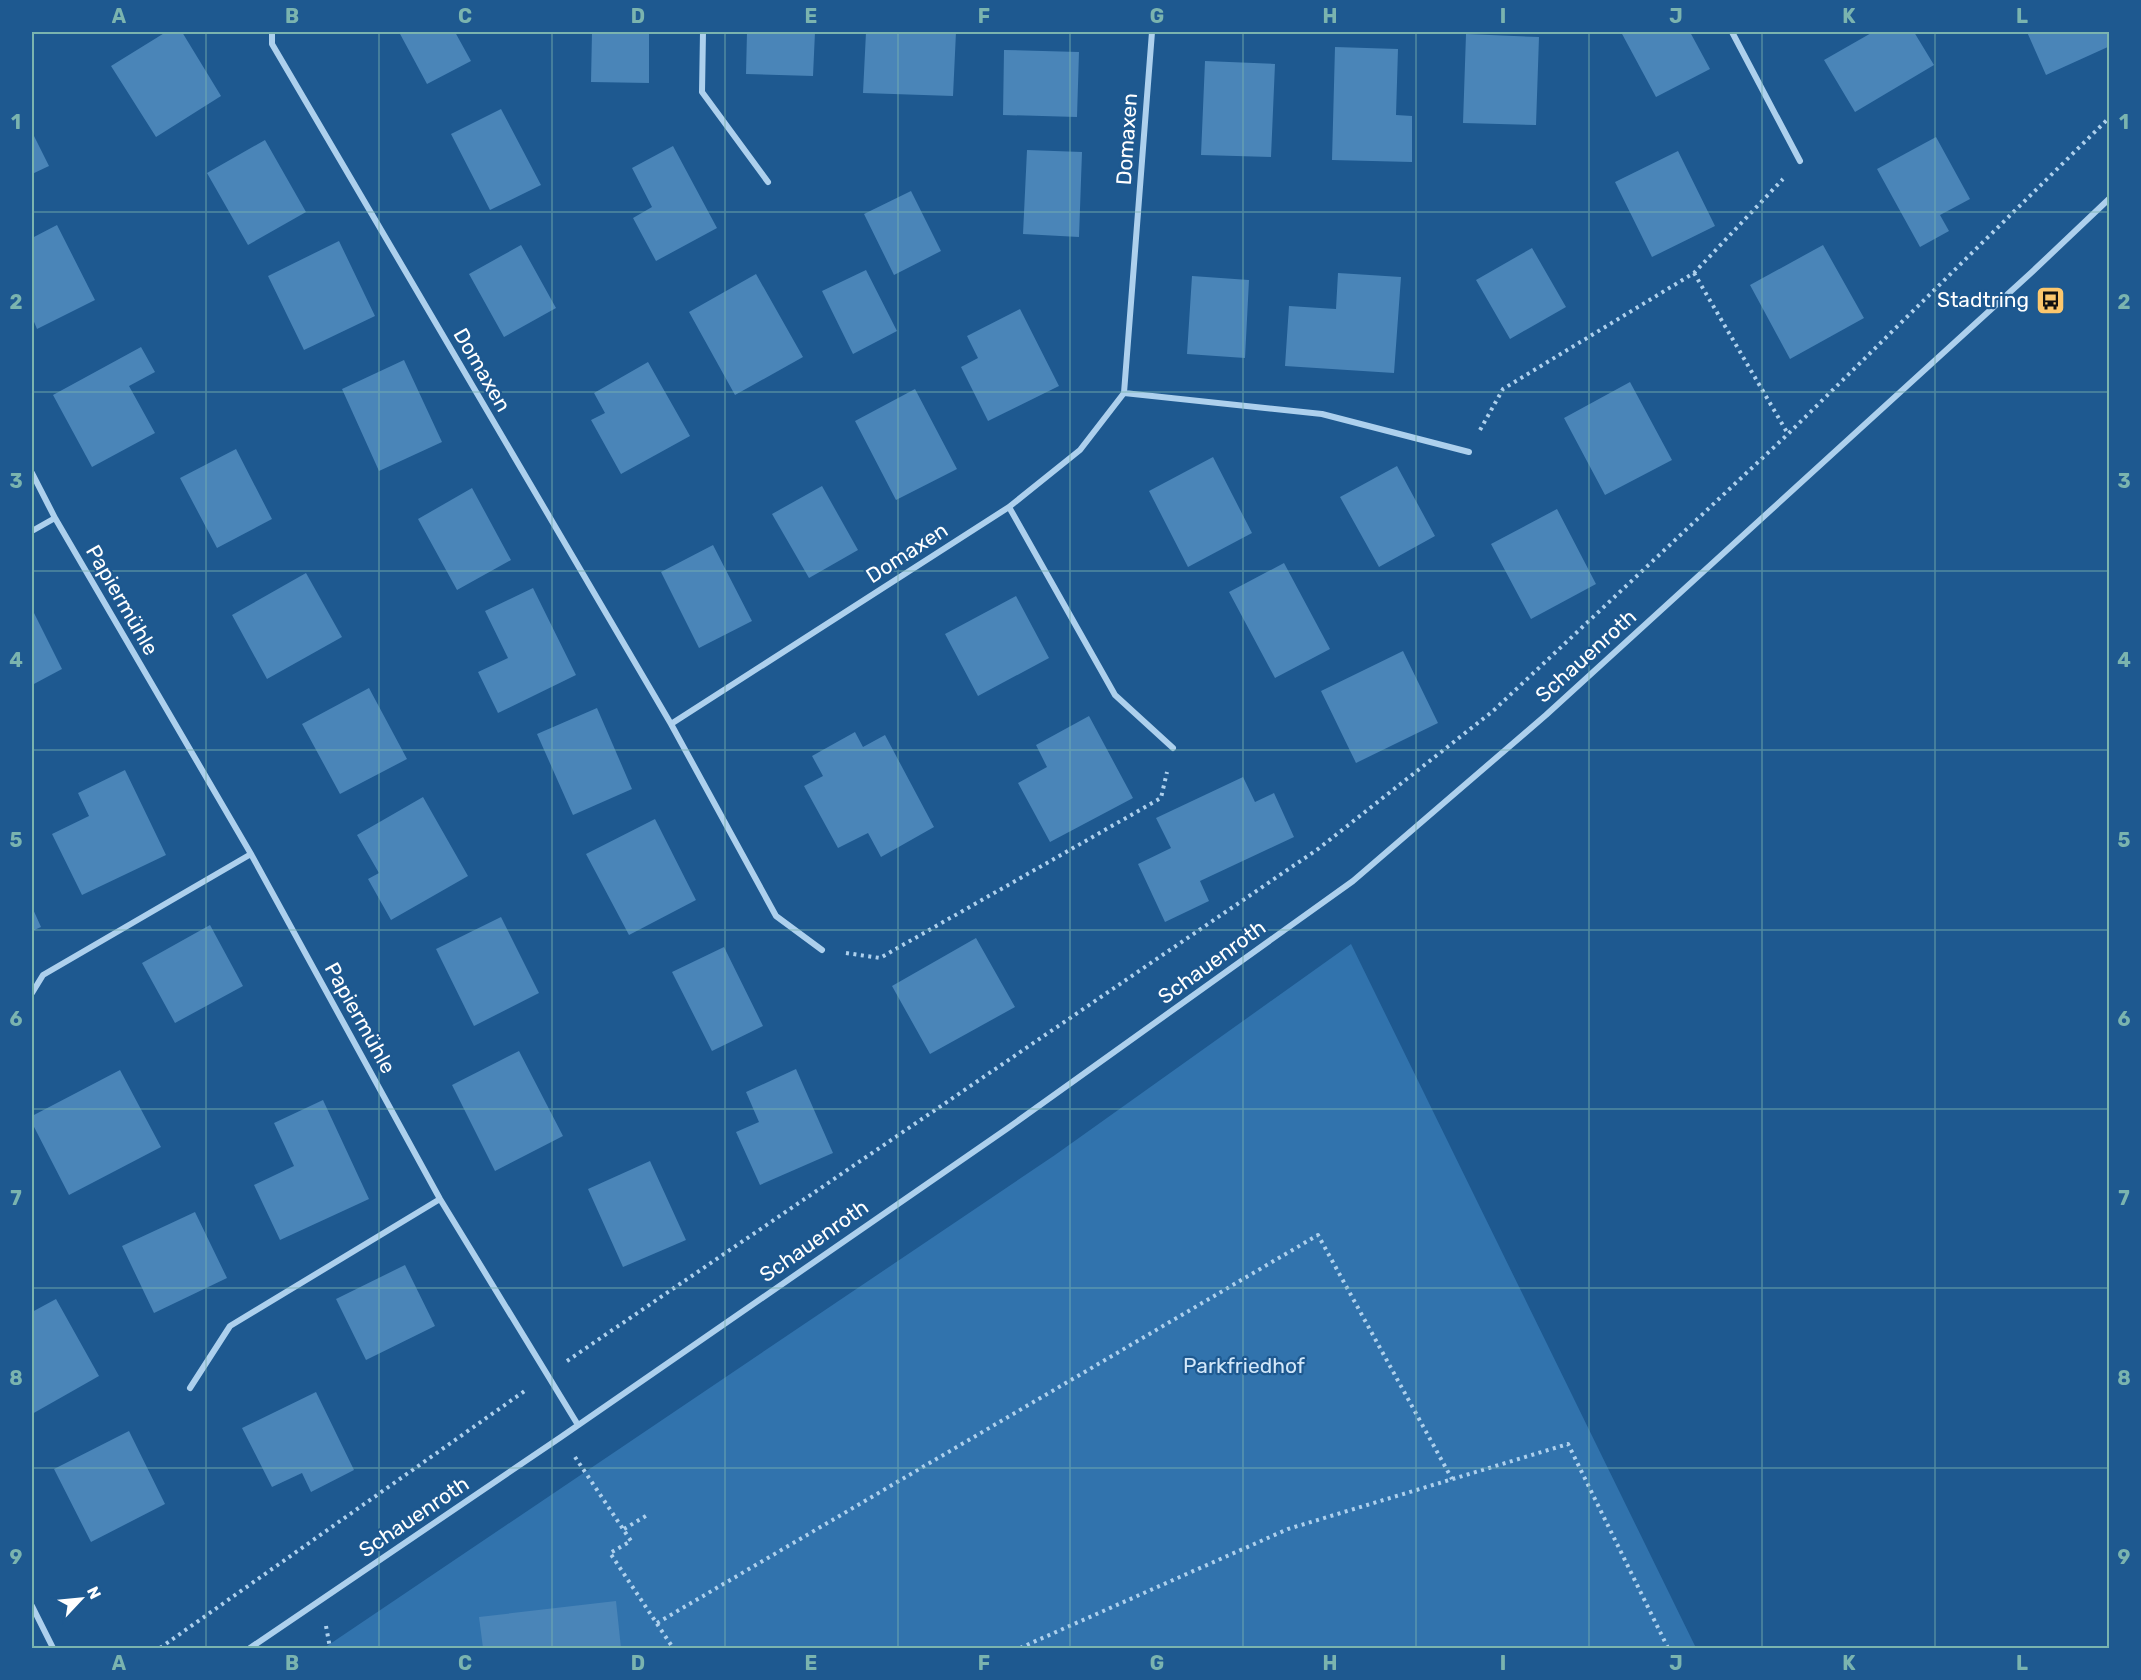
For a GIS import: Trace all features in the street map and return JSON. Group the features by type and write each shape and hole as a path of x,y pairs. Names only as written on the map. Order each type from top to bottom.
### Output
{"street":[{"name":"Domaxen","path":"272,32 272,44 671,724 776,916 822,950"},
{"path":"703,32 702,92 768,182"},
{"name":"Domaxen","path":"671,724 1010,507 1080,450 1124,393 1152,32"},
{"path":"1732,32 1800,161"},
{"name":"Schauenroth","path":"250,1648 561,1437 1008,1128 1353,881 1546,715 2032,272 2109,198"},
{"path":"1124,393 1322,414 1469,452"},
{"name":"Papiermühle","path":"32,473 55,518 252,854 440,1199 578,1425"},
{"path":"1010,507 1115,695 1173,747"},
{"path":"32,531 55,518"},
{"path":"32,993 43,975 252,854"},
{"path":"190,1388 230,1326 440,1199"},
{"path":"32,1606 53,1648"}],"path":[{"path":"160,1648 548,1375 1318,849 1493,711 1788,434 2109,117"},
{"path":"1469,452 1503,389 1694,273 1800,161"},
{"path":"1694,273 1788,434"},
{"path":"822,950 880,958 1161,798 1173,747"},
{"path":"657,1623 1318,1235 1452,1479"},
{"path":"561,1437 631,1541 610,1553 673,1648"},
{"path":"1020,1648 1288,1529 1568,1444 1668,1648"},
{"path":"624,1529 649,1514"}],"green space":[{"name":"Parkfriedhof","path":"1351,944 1696,1648 324,1648 1055,1155"}],"building":[{"path":"166,32 182,32 221,96 156,137 111,66"},
{"path":"399,32 455,32 471,61 427,84"},
{"path":"592,32 649,32 649,83 591,82"},
{"path":"747,32 815,32 813,76 746,74"},
{"path":"866,32 956,32 953,96 863,93"},
{"path":"1621,32 1690,32 1710,69 1656,97"},
{"path":"1873,32 1914,32 1934,65 1855,112 1824,60"},
{"path":"2027,32 2110,32 2110,46 2046,75"},
{"path":"1466,34 1539,37 1536,125 1463,123"},
{"path":"1335,47 1398,49 1396,115 1412,116 1412,162 1332,160"},
{"path":"1004,50 1079,52 1077,117 1003,115"},
{"path":"1205,61 1275,64 1271,157 1201,155"},
{"path":"501,109 541,185 490,210 451,134"},
{"path":"32,132 49,166 32,174"},
{"path":"1936,137 1970,199 1940,215 1949,231 1920,247 1877,169"},
{"path":"265,140 306,212 248,245 207,173"},
{"path":"673,146 717,228 656,261 633,218 652,207 632,168"},
{"path":"1027,150 1082,152 1079,237 1023,234"},
{"path":"1678,151 1715,226 1652,257 1615,182"},
{"path":"911,191 941,251 894,275 864,214"},
{"path":"57,225 95,300 37,329 32,317 32,238"},
{"path":"339,241 375,316 304,350 268,276"},
{"path":"521,245 556,308 504,337 469,274"},
{"path":"1823,245 1864,318 1790,359 1750,285"},
{"path":"1532,248 1566,307 1510,339 1476,280"},
{"path":"866,270 897,331 853,354 822,291"},
{"path":"1338,273 1401,277 1394,373 1285,366 1289,306 1336,309"},
{"path":"756,274 803,357 735,395 689,312"},
{"path":"1192,276 1249,280 1245,358 1187,354"},
{"path":"1020,309 1059,386 988,421 961,367 978,358 967,336"},
{"path":"141,347 155,372 129,386 155,433 92,467 53,395"},
{"path":"404,360 442,442 379,471 342,389"},
{"path":"648,362 690,436 621,474 591,420 605,413 594,393"},
{"path":"1630,382 1672,460 1605,495 1564,418"},
{"path":"915,389 957,469 896,500 855,421"},
{"path":"236,449 272,519 217,548 180,478"},
{"path":"1213,457 1252,533 1188,567 1149,491"},
{"path":"1397,466 1435,536 1379,567 1340,497"},
{"path":"822,486 858,550 809,578 772,514"},
{"path":"472,488 511,560 457,590 418,519"},
{"path":"1557,509 1596,584 1531,619 1491,544"},
{"path":"713,545 752,621 699,648 661,572"},
{"path":"1284,563 1330,649 1275,678 1229,592"},
{"path":"306,573 342,637 267,679 232,615"},
{"path":"533,588 576,675 498,713 478,672 508,658 485,611"},
{"path":"1016,596 1049,658 978,696 945,634"},
{"path":"32,609 62,669 32,685"},
{"path":"1403,651 1438,723 1356,763 1321,691"},
{"path":"369,688 407,759 340,794 302,724"},
{"path":"597,708 632,789 573,815 537,734"},
{"path":"1089,716 1133,798 1050,842 1018,783 1047,767 1036,745"},
{"path":"855,732 863,747 885,735 934,827 881,857 868,833 838,848 804,786 823,776 812,756"},
{"path":"125,770 166,855 82,895 52,834 89,816 78,793"},
{"path":"1243,777 1255,802 1274,793 1294,837 1200,881 1209,901 1165,922 1138,864 1171,848 1156,818"},
{"path":"423,797 468,876 391,920 368,879 379,873 357,835"},
{"path":"655,819 696,900 629,935 586,854"},
{"path":"32,907 41,927 32,931"},
{"path":"501,917 539,993 474,1026 436,949"},
{"path":"210,925 243,986 175,1023 142,963"},
{"path":"976,938 1015,1007 930,1054 892,986"},
{"path":"724,947 763,1026 712,1051 672,972"},
{"path":"519,1051 563,1136 495,1171 452,1085"},
{"path":"796,1069 833,1153 760,1185 736,1132 759,1122 746,1092"},
{"path":"120,1070 161,1147 69,1195 32,1123 32,1116"},
{"path":"323,1100 369,1199 280,1240 254,1185 294,1166 274,1123"},
{"path":"650,1161 686,1240 623,1267 588,1189"},
{"path":"195,1212 227,1278 154,1313 122,1246"},
{"path":"405,1265 435,1326 366,1360 336,1299"},
{"path":"56,1299 99,1376 32,1414 32,1312"},
{"path":"316,1392 354,1470 311,1492 302,1473 272,1487 242,1428"},
{"path":"129,1431 165,1504 91,1542 54,1469"},
{"path":"616,1601 621,1648 483,1648 479,1617"}],"place":[{"name":"Stadtring","path":"2050,300"}]}
